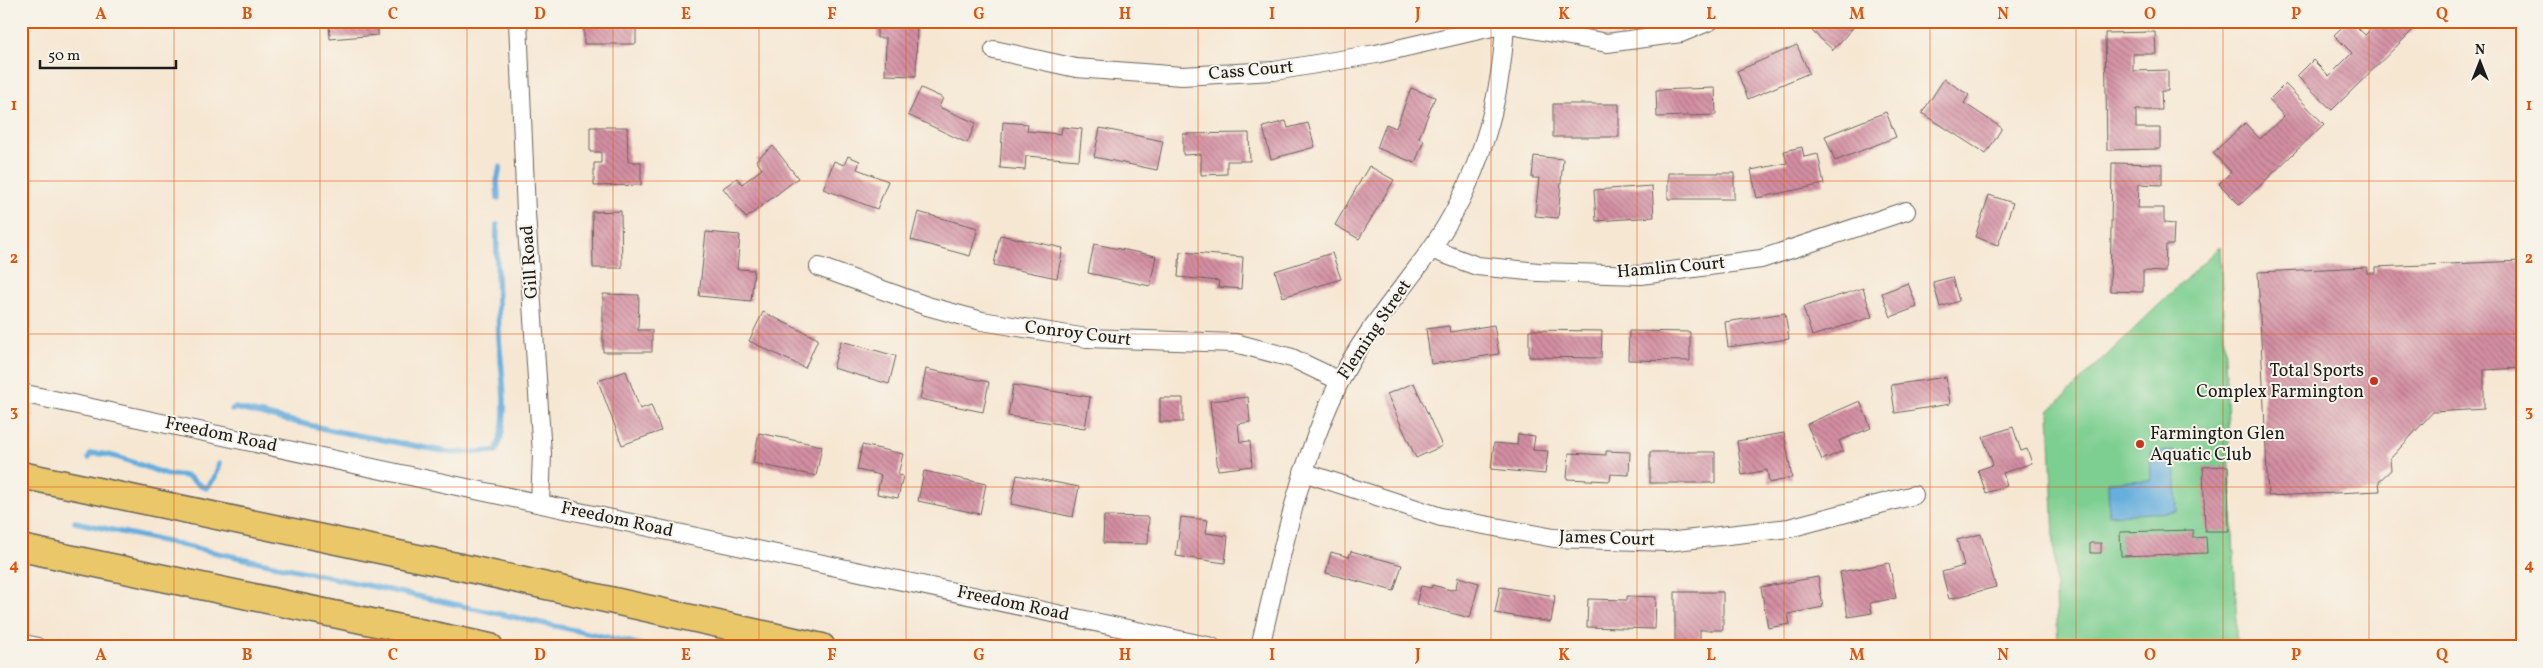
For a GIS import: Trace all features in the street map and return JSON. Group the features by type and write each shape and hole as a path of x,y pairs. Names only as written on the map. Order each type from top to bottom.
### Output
{"highway":[{"path":"21,475 456,566 822,647"},
{"path":"21,548 490,647"}],"street":[{"name":"Gill Road","path":"518,21 526,213 542,454 540,503"},
{"path":"1505,23 1608,43 1682,33 1710,21"},
{"name":"Cass Court","path":"994,50 1076,68 1182,76 1274,71 1311,65 1376,54 1505,23"},
{"name":"Fleming Street","path":"1260,647 1303,472 1318,426 1340,381 1362,343 1430,250 1457,203 1479,157 1494,111 1505,23"},
{"name":"Hamlin Court","path":"1430,250 1477,266 1538,272 1641,275 1761,259 1906,211"},
{"name":"Conroy Court","path":"819,267 927,306 982,321 1087,338 1235,343 1292,358 1340,381"},
{"name":"Freedom Road","path":"21,393 1212,647"},
{"name":"James Court","path":"1303,472 1441,516 1554,538 1667,542 1789,528 1914,495"},
{"path":"21,643 37,647"}],"green space":[{"name":"Farmington Glen Aquatic Club","path":"2220,246 2236,601 2236,647 2058,647 2049,411"}],"water":[{"path":"2175,451 2177,512 2109,515 2108,482 2151,480 2150,452"}],"building":[{"path":"329,21 378,21 378,35 330,39"},
{"path":"584,21 636,21 636,44 584,44"},
{"path":"877,21 917,21 916,76 885,75 886,38 877,38"},
{"path":"1820,21 1859,21 1833,50 1812,31"},
{"path":"2348,21 2351,21 2365,35 2376,24 2373,21 2405,21 2414,29 2332,110 2297,76 2313,60 2329,76 2352,53 2334,35"},
{"path":"2155,32 2156,54 2133,54 2133,71 2168,70 2168,91 2161,91 2162,110 2136,110 2136,128 2160,128 2160,149 2107,150 2105,33"},
{"path":"1797,45 1809,73 1748,99 1737,71"},
{"path":"1944,79 1969,95 1964,103 2002,128 1986,154 1922,113"},
{"path":"2285,84 2324,124 2240,205 2219,184 2231,172 2213,153 2245,123 2260,139 2284,116 2269,100"},
{"path":"2518,87 2522,87 2522,109 2518,109"},
{"path":"921,88 943,98 939,107 976,123 967,143 908,115"},
{"path":"1411,88 1435,97 1419,138 1424,140 1415,163 1377,148 1386,124 1396,128"},
{"path":"1715,88 1716,115 1657,117 1656,90"},
{"path":"1553,104 1619,104 1619,137 1553,137"},
{"path":"1886,112 1896,137 1835,161 1825,136"},
{"path":"1286,121 1288,128 1308,123 1315,147 1271,159 1263,127"},
{"path":"1003,122 1028,124 1027,131 1061,134 1062,127 1082,129 1079,160 1026,156 1025,170 1000,168"},
{"path":"590,127 627,127 628,162 641,162 641,185 594,186 594,163 601,163 601,152 590,152"},
{"path":"1100,128 1163,141 1157,170 1094,157"},
{"path":"1249,133 1250,161 1227,161 1227,174 1201,175 1201,154 1183,155 1183,134"},
{"path":"773,146 798,178 746,218 723,188 737,178 742,184 762,169 756,160"},
{"path":"1802,147 1804,157 1818,154 1824,184 1757,198 1751,170 1787,163 1784,151"},
{"path":"848,156 860,161 857,169 888,181 877,209 823,189 834,161 844,165"},
{"path":"1534,156 1563,159 1558,218 1535,216 1539,178 1532,178"},
{"path":"2112,163 2162,164 2162,185 2139,184 2138,208 2164,208 2164,223 2174,224 2173,245 2166,245 2165,272 2143,271 2143,292 2110,291"},
{"path":"1369,166 1394,180 1359,239 1335,225"},
{"path":"1668,173 1734,173 1734,199 1668,199"},
{"path":"1652,186 1654,217 1596,221 1594,190"},
{"path":"1989,195 2013,203 1998,245 1975,237"},
{"path":"621,211 622,268 593,268 592,212"},
{"path":"918,212 978,228 970,256 911,240"},
{"path":"706,232 740,235 737,269 754,270 751,301 699,296"},
{"path":"1000,235 1063,248 1057,278 994,265"},
{"path":"1094,244 1156,256 1150,286 1088,273"},
{"path":"1180,252 1243,257 1241,289 1218,287 1219,281 1178,277"},
{"path":"1332,253 1341,279 1283,297 1275,271"},
{"name":"Total Sports Complex Farmington","path":"2522,261 2522,368 2484,370 2484,409 2433,412 2390,459 2391,470 2379,481 2380,491 2268,496 2258,272 2367,267 2367,273 2375,273 2375,267"},
{"path":"1952,277 1959,301 1940,307 1933,282"},
{"path":"1908,283 1917,307 1891,317 1882,293"},
{"path":"1863,288 1872,317 1812,336 1803,307"},
{"path":"603,294 639,295 638,330 652,330 652,352 603,352"},
{"path":"763,312 818,339 805,368 749,341"},
{"path":"1785,313 1789,339 1728,347 1725,322"},
{"path":"1494,325 1499,354 1431,364 1426,329 1449,326 1450,332"},
{"path":"1529,330 1602,331 1601,358 1529,357"},
{"path":"1629,331 1690,332 1690,361 1628,360"},
{"path":"841,341 896,356 889,384 833,368"},
{"path":"926,369 989,382 983,412 920,399"},
{"path":"626,371 640,409 651,405 661,431 622,445 598,381"},
{"path":"1946,377 1950,404 1895,413 1891,385"},
{"path":"1414,383 1442,446 1416,458 1387,394"},
{"path":"1013,385 1090,397 1085,428 1008,416"},
{"path":"1248,397 1250,422 1238,424 1240,442 1250,441 1252,466 1218,470 1210,401"},
{"path":"1160,398 1183,398 1183,422 1160,422"},
{"path":"1860,401 1871,428 1839,441 1843,451 1822,460 1807,424"},
{"path":"2013,427 2021,451 2027,449 2032,463 2003,473 2007,486 1986,493 1978,470 1993,465 1983,437"},
{"path":"759,433 822,446 816,476 753,463"},
{"path":"1784,433 1792,478 1769,483 1767,470 1742,475 1737,441"},
{"path":"1518,434 1535,436 1533,450 1548,451 1545,474 1491,469 1494,443 1517,445"},
{"path":"862,445 903,454 898,475 903,476 898,498 877,494 881,475 857,470"},
{"path":"1606,451 1630,452 1629,475 1611,474 1610,481 1567,479 1569,453 1606,455"},
{"path":"1650,452 1715,452 1715,483 1650,483"},
{"path":"2228,466 2229,531 2205,531 2203,467"},
{"path":"924,471 986,484 980,514 918,501"},
{"path":"1017,475 1079,487 1073,517 1011,504"},
{"path":"1104,516 1149,517 1148,544 1103,543"},
{"path":"1181,517 1208,520 1206,533 1228,536 1225,563 1176,556"},
{"path":"2193,530 2193,538 2206,537 2207,553 2121,556 2120,532"},
{"path":"1981,534 1996,587 1949,599 1942,572 1964,566 1957,540"},
{"path":"2090,543 2101,543 2101,553 2090,553"},
{"path":"1351,551 1402,565 1394,591 1326,573 1331,552 1349,557"},
{"path":"1889,563 1896,598 1870,603 1872,613 1848,617 1840,572"},
{"path":"1458,577 1479,583 1470,618 1416,604 1421,586 1431,588 1432,585 1451,590 1456,588"},
{"path":"1818,577 1823,607 1788,614 1790,624 1768,628 1761,587"},
{"path":"1500,587 1555,596 1551,622 1495,613"},
{"path":"1675,592 1723,592 1723,630 1700,630 1700,642 1675,642"},
{"path":"1627,596 1656,597 1655,629 1587,627 1588,599 1627,600"}],"waterway":[{"path":"498,198 497,181 500,167"},
{"path":"232,410 235,408 335,431 453,453 496,451 501,438 504,410 499,337 497,225"},
{"path":"89,458 91,454 98,453 117,457 165,474 188,477 207,488 215,477 219,464"},
{"path":"75,522 652,647"}],"place":[{"name":"Total Sports Complex Farmington","path":"2374,381"},
{"name":"Farmington Glen Aquatic Club","path":"2140,444"}]}
